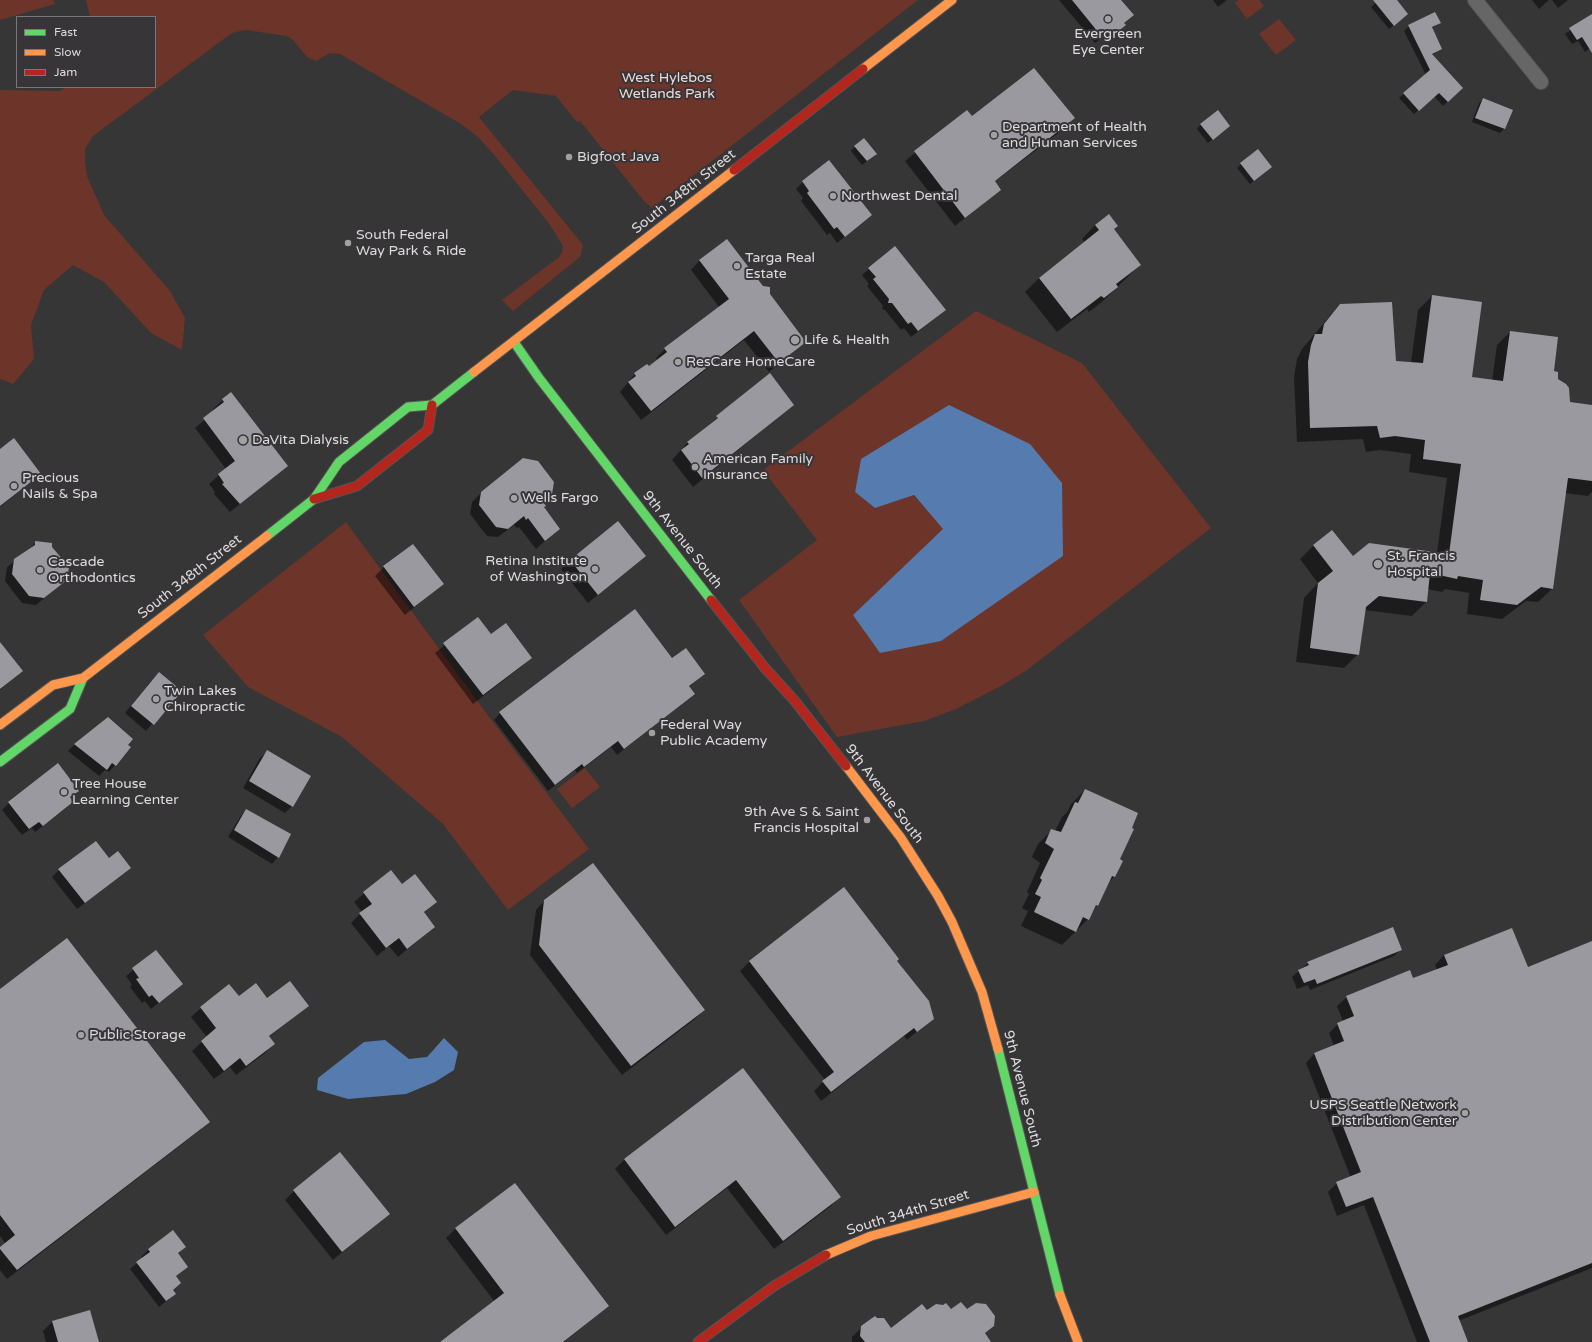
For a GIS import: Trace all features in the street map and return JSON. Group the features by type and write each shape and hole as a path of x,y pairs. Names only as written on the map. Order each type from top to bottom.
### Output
{"street":[{"name":"South 348th Street","path":"0,725 53,685 83,678 314,499 339,462 408,407 432,405 952,0"},
{"path":"1475,0 1541,82"},
{"name":"9th Avenue South","path":"514,342 539,378 672,551 765,668 794,700 901,838 938,896 952,922 982,992 1058,1288 1078,1342"},
{"name":"South 348th Street","path":"314,499 357,486 428,430 432,405"},
{"name":"South 348th Street","path":"0,762 70,709 83,678"},
{"name":"South 344th Street","path":"698,1342 774,1286 829,1253 871,1236 1034,1192"}],"green space":[{"path":"0,0 53,0 55,4 0,20"},
{"name":"West Hylebos Wetlands Park","path":"86,0 918,0 652,208 643,200 580,121 577,122 556,96 513,90 479,117 583,245 580,257 513,311 502,300 559,257 563,246 550,225 496,157 478,137 461,124 340,54 330,53 316,61 307,57 293,40 287,36 246,30 232,33 93,136 85,149 87,176 104,215 170,291 185,318 182,350 151,333 104,282 73,265 44,290 31,325 34,359 13,384 0,379 0,90 60,91 65,88 156,88 156,16 90,16"},
{"path":"1239,0 1259,0 1264,6 1247,19 1235,3"},
{"path":"1279,19 1296,40 1276,55 1259,34"},
{"path":"976,311 1082,363 1211,528 1027,670 1001,686 956,709 924,721 837,737 739,600 817,540 763,470","holes":["861,459 1063,556 853,615 944,529 913,495 875,508 855,492"]},
{"path":"346,522 484,710 589,849 508,910 443,824 342,737 248,687 203,635"},
{"path":"585,768 600,787 572,808 557,789"}],"water":[{"path":"949,405 1030,444 1062,483 1063,556 941,641 880,653 853,615 943,529 914,495 875,508 855,492 861,459"},
{"path":"444,1038 458,1052 454,1070 435,1082 406,1094 348,1099 317,1090 318,1078 364,1042 385,1040 409,1059 427,1057"}],"building":[{"name":"Evergreen Eye Center","path":"1072,0 1121,0 1134,15 1124,23 1126,25 1115,34 1112,30 1102,37"},
{"path":"1373,0 1397,0 1408,14 1394,26"},
{"path":"1435,12 1441,23 1432,27 1442,49 1432,54 1463,88 1448,102 1439,93 1419,111 1403,93 1430,70 1408,25"},
{"path":"1592,14 1592,53 1582,37 1577,40 1569,28"},
{"name":"Department of Health and Human Services","path":"1034,68 1075,118 995,181 1001,190 965,218 914,151 967,110 972,116"},
{"path":"1483,98 1513,110 1505,129 1475,118"},
{"path":"1218,110 1230,126 1213,140 1200,124"},
{"path":"864,138 877,154 867,161 854,146"},
{"path":"1258,149 1272,167 1254,181 1240,163"},
{"name":"Northwest Dental","path":"829,160 872,215 845,237 837,227 834,229 807,193 809,191 802,181"},
{"path":"1109,214 1118,226 1114,229 1141,265 1116,284 1118,287 1104,298 1101,296 1071,319 1039,278 1099,230 1095,225"},
{"path":"727,239 763,286 770,287 770,294 806,342 779,363 754,331 651,411 628,382 636,376 634,373 647,364 649,366 667,352 664,348 729,299 699,260"},
{"path":"895,246 946,310 918,331 911,322 908,324 892,303 888,303 889,299 873,279 876,277 868,268"},
{"path":"1432,295 1482,302 1472,377 1503,381 1510,331 1558,337 1554,371 1558,372 1558,379 1569,388 1570,402 1592,405 1592,481 1568,478 1553,589 1541,587 1517,605 1480,600 1483,580 1458,576 1457,579 1430,573 1427,602 1379,596 1366,607 1359,655 1310,648 1318,583 1333,571 1313,545 1332,530 1353,556 1369,543 1449,554 1461,464 1423,459 1425,440 1395,436 1380,438 1377,426 1310,428 1308,362 1311,345 1315,334 1322,334 1324,324 1340,304 1392,302 1396,361 1423,363"},
{"path":"770,373 794,405 702,478 681,450 689,444 687,442 718,418 716,416"},
{"name":"DaVita Dialysis","path":"231,392 288,466 240,504 222,484 224,483 218,474 235,461 203,418 224,402 222,399"},
{"path":"14,438 41,474 0,506 0,449"},
{"name":"Wells Fargo","path":"523,458 538,461 554,482 552,494 543,502 546,506 544,507 560,529 545,541 528,518 526,520 524,516 508,529 496,527 479,505 481,492"},
{"path":"618,521 646,556 598,595 570,560"},
{"name":"Cascade Orthodontics","path":"35,541 52,543 52,547 69,567 67,580 44,598 29,596 12,574 14,559 35,545"},
{"path":"413,544 444,584 414,607 383,566"},
{"path":"635,609 672,658 686,648 705,674 689,686 695,694 624,749 618,741 584,767 582,764 555,785 499,712"},
{"path":"478,617 491,634 506,623 532,658 483,695 443,643"},
{"path":"0,642 23,671 0,689"},
{"name":"Twin Lakes Chiropractic","path":"159,672 182,691 154,725 131,706"},
{"path":"108,717 133,739 128,745 131,747 116,766 112,763 107,770 74,744"},
{"path":"267,750 311,776 293,807 249,781"},
{"path":"58,763 79,791 70,797 73,802 43,826 39,822 29,829 8,802"},
{"path":"1085,789 1138,813 1132,828 1134,829 1120,859 1123,861 1115,877 1112,876 1098,906 1096,905 1089,920 1083,917 1076,932 1034,912 1041,897 1035,894 1042,880 1040,878 1054,849 1045,843 1051,829 1061,832 1075,802 1078,803"},
{"path":"246,809 291,834 279,858 234,830"},
{"path":"96,841 109,858 118,851 131,868 85,903 58,869"},
{"path":"593,863 705,1010 631,1066 539,945 544,900"},
{"path":"391,870 402,884 415,874 437,902 424,912 435,927 407,949 399,938 386,948 359,913 372,904 363,892"},
{"path":"844,887 899,959 897,961 929,1001 934,1019 917,1032 914,1028 831,1092 822,1081 834,1072 749,961"},
{"path":"1393,927 1402,950 1317,984 1315,979 1304,983 1298,970 1309,965 1307,962"},
{"name":"USPS Seattle Network Distribution Center","path":"1512,928 1528,967 1592,941 1592,1263 1458,1316 1468,1342 1430,1342 1373,1197 1346,1207 1336,1182 1361,1172 1314,1053 1344,1041 1337,1023 1354,1016 1346,996 1410,970 1413,978 1448,965 1444,955"},
{"name":"Public Storage","path":"67,938 210,1122 17,1270 0,1249 0,1247 15,1235 0,1215 0,989"},
{"path":"156,950 183,984 159,1003 152,995 149,997 136,979 139,978 132,968"},
{"path":"290,981 309,1006 269,1036 275,1044 246,1066 240,1058 224,1071 201,1041 216,1028 200,1007 229,984 239,996 256,983 267,998"},
{"path":"743,1068 841,1197 783,1241 736,1180 675,1227 624,1159"},
{"path":"340,1152 390,1214 342,1252 293,1190"},
{"path":"515,1183 609,1306 563,1342 440,1342 504,1293 455,1228"},
{"path":"173,1230 186,1247 178,1253 188,1267 176,1276 181,1283 173,1290 176,1294 166,1301 136,1262 150,1252 148,1249"},
{"path":"961,1302 967,1309 976,1303 986,1304 995,1316 994,1326 985,1333 991,1342 865,1342 860,1336 861,1326 875,1316 877,1318 884,1318 891,1328 922,1304 927,1310 936,1304 943,1305 946,1303 951,1309"},
{"path":"90,1310 99,1342 58,1342 52,1321"}],"traffic: fast":[{"path":"514,342 539,378 711,600"},
{"path":"267,536 314,499 339,462 408,407 432,405 474,372"},
{"path":"0,762 70,709 83,678"},
{"path":"998,1049 1060,1295"}],"traffic: slow":[{"path":"863,69 952,0"},
{"path":"474,372 734,170"},
{"path":"0,725 53,685 83,678 267,536"},
{"path":"846,766 901,838 938,896 952,922 982,992 998,1049"},
{"path":"826,1255 871,1236 1034,1192"},
{"path":"1060,1295 1078,1342"}],"traffic: jam":[{"path":"734,170 863,69"},
{"path":"314,499 357,486 428,430 432,405"},
{"path":"711,600 765,668 794,700 846,766"},
{"path":"698,1342 774,1286 826,1255"}],"place":[{"name":"Evergreen Eye Center","path":"1108,19"},
{"name":"Department of Health and Human Services","path":"994,135"},
{"name":"Bigfoot Java","path":"569,157"},
{"name":"Northwest Dental","path":"833,196"},
{"name":"South Federal Way Park & Ride","path":"348,243"},
{"name":"Targa Real Estate","path":"737,266"},
{"name":"Life & Health","path":"795,340"},
{"name":"ResCare HomeCare","path":"678,362"},
{"name":"DaVita Dialysis","path":"243,440"},
{"name":"American Family Insurance","path":"695,467"},
{"name":"Precious Nails & Spa","path":"14,486"},
{"name":"Wells Fargo","path":"514,498"},
{"name":"St. Francis Hospital","path":"1378,564"},
{"name":"Retina Institute of Washington","path":"595,569"},
{"name":"Cascade Orthodontics","path":"40,570"},
{"name":"Twin Lakes Chiropractic","path":"156,699"},
{"name":"Federal Way Public Academy","path":"652,733"},
{"name":"Tree House Learning Center","path":"64,792"},
{"name":"9th Ave S & Saint Francis Hospital","path":"867,820"},
{"name":"Public Storage","path":"81,1035"},
{"name":"USPS Seattle Network Distribution Center","path":"1465,1113"}]}
